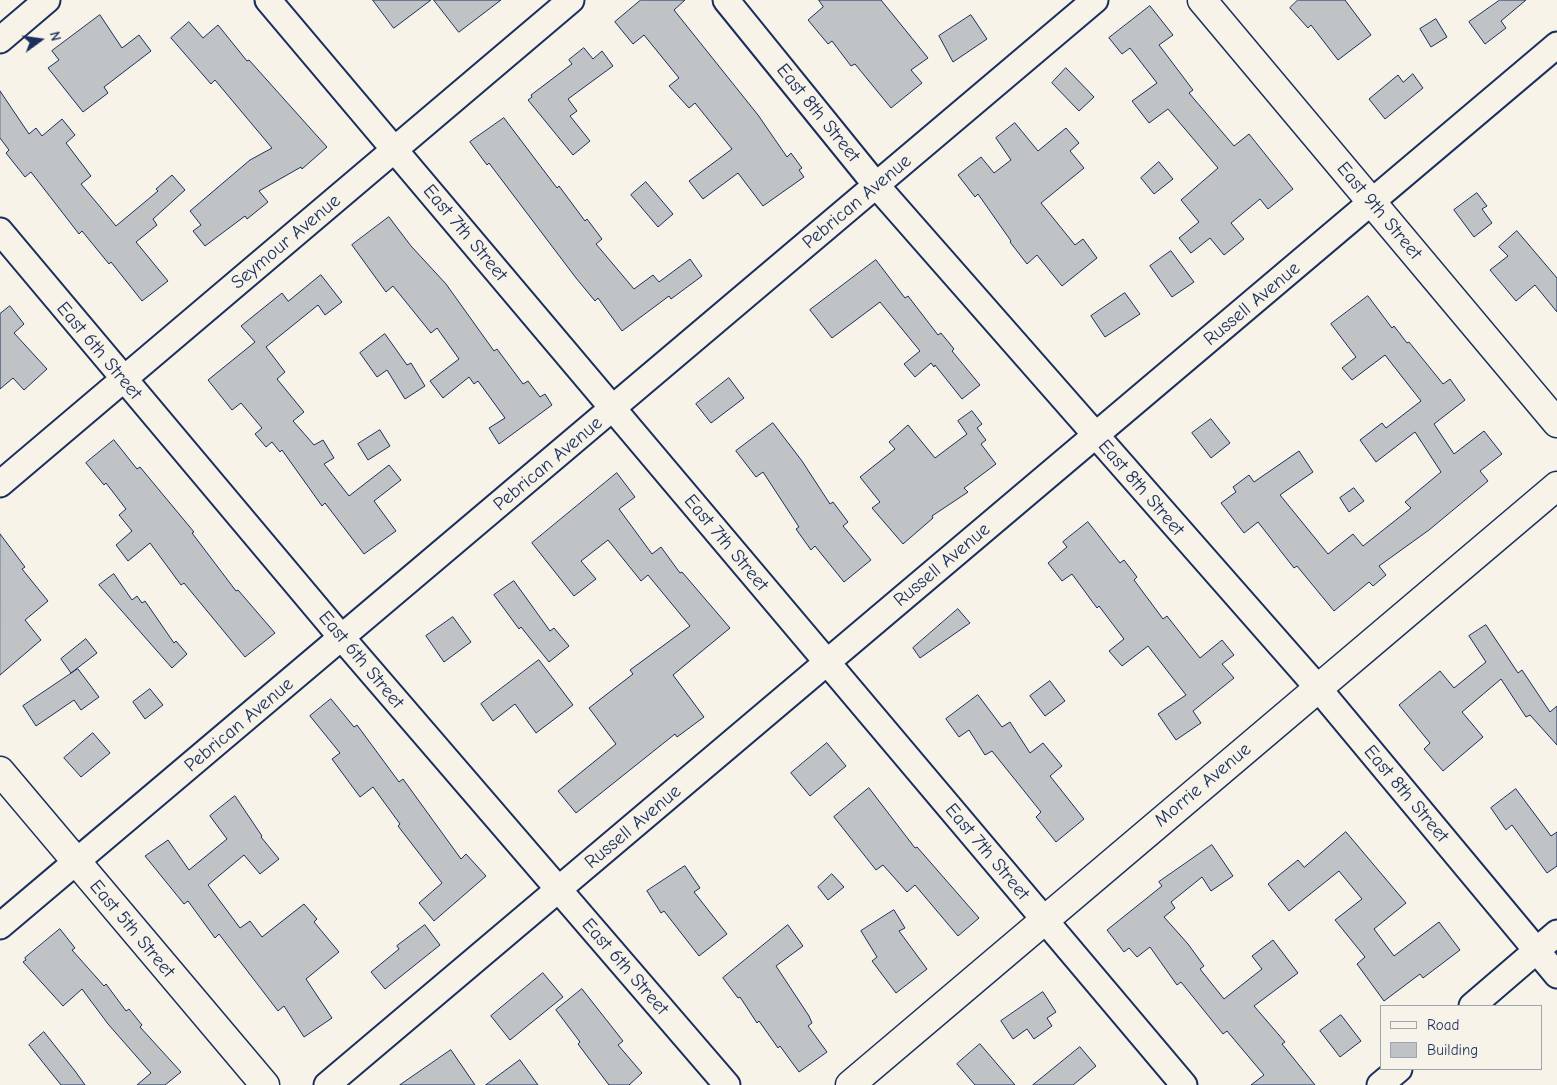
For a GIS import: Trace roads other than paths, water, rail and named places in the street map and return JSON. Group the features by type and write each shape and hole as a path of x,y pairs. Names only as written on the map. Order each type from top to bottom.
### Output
{"street":[{"path":"0,40 47,0"},
{"name":"East 7th Street","path":"268,0 1184,1085"},
{"name":"Seymour Avenue","path":"0,484 571,0"},
{"name":"East 8th Street","path":"726,0 876,185 1318,688 1557,975"},
{"name":"Pebrican Avenue","path":"0,926 1095,0"},
{"name":"East 9th Street","path":"1202,0 1557,423"},
{"name":"Russell Avenue","path":"328,1085 1557,45"},
{"name":"East 6th Street","path":"0,231 123,380 342,638 727,1085"},
{"name":"Morrie Avenue","path":"850,1085 1557,486"},
{"name":"East 5th Street","path":"0,772 265,1085"},
{"path":"1473,1005 1557,933"},
{"path":"1380,1085 1398,1070"}]}
